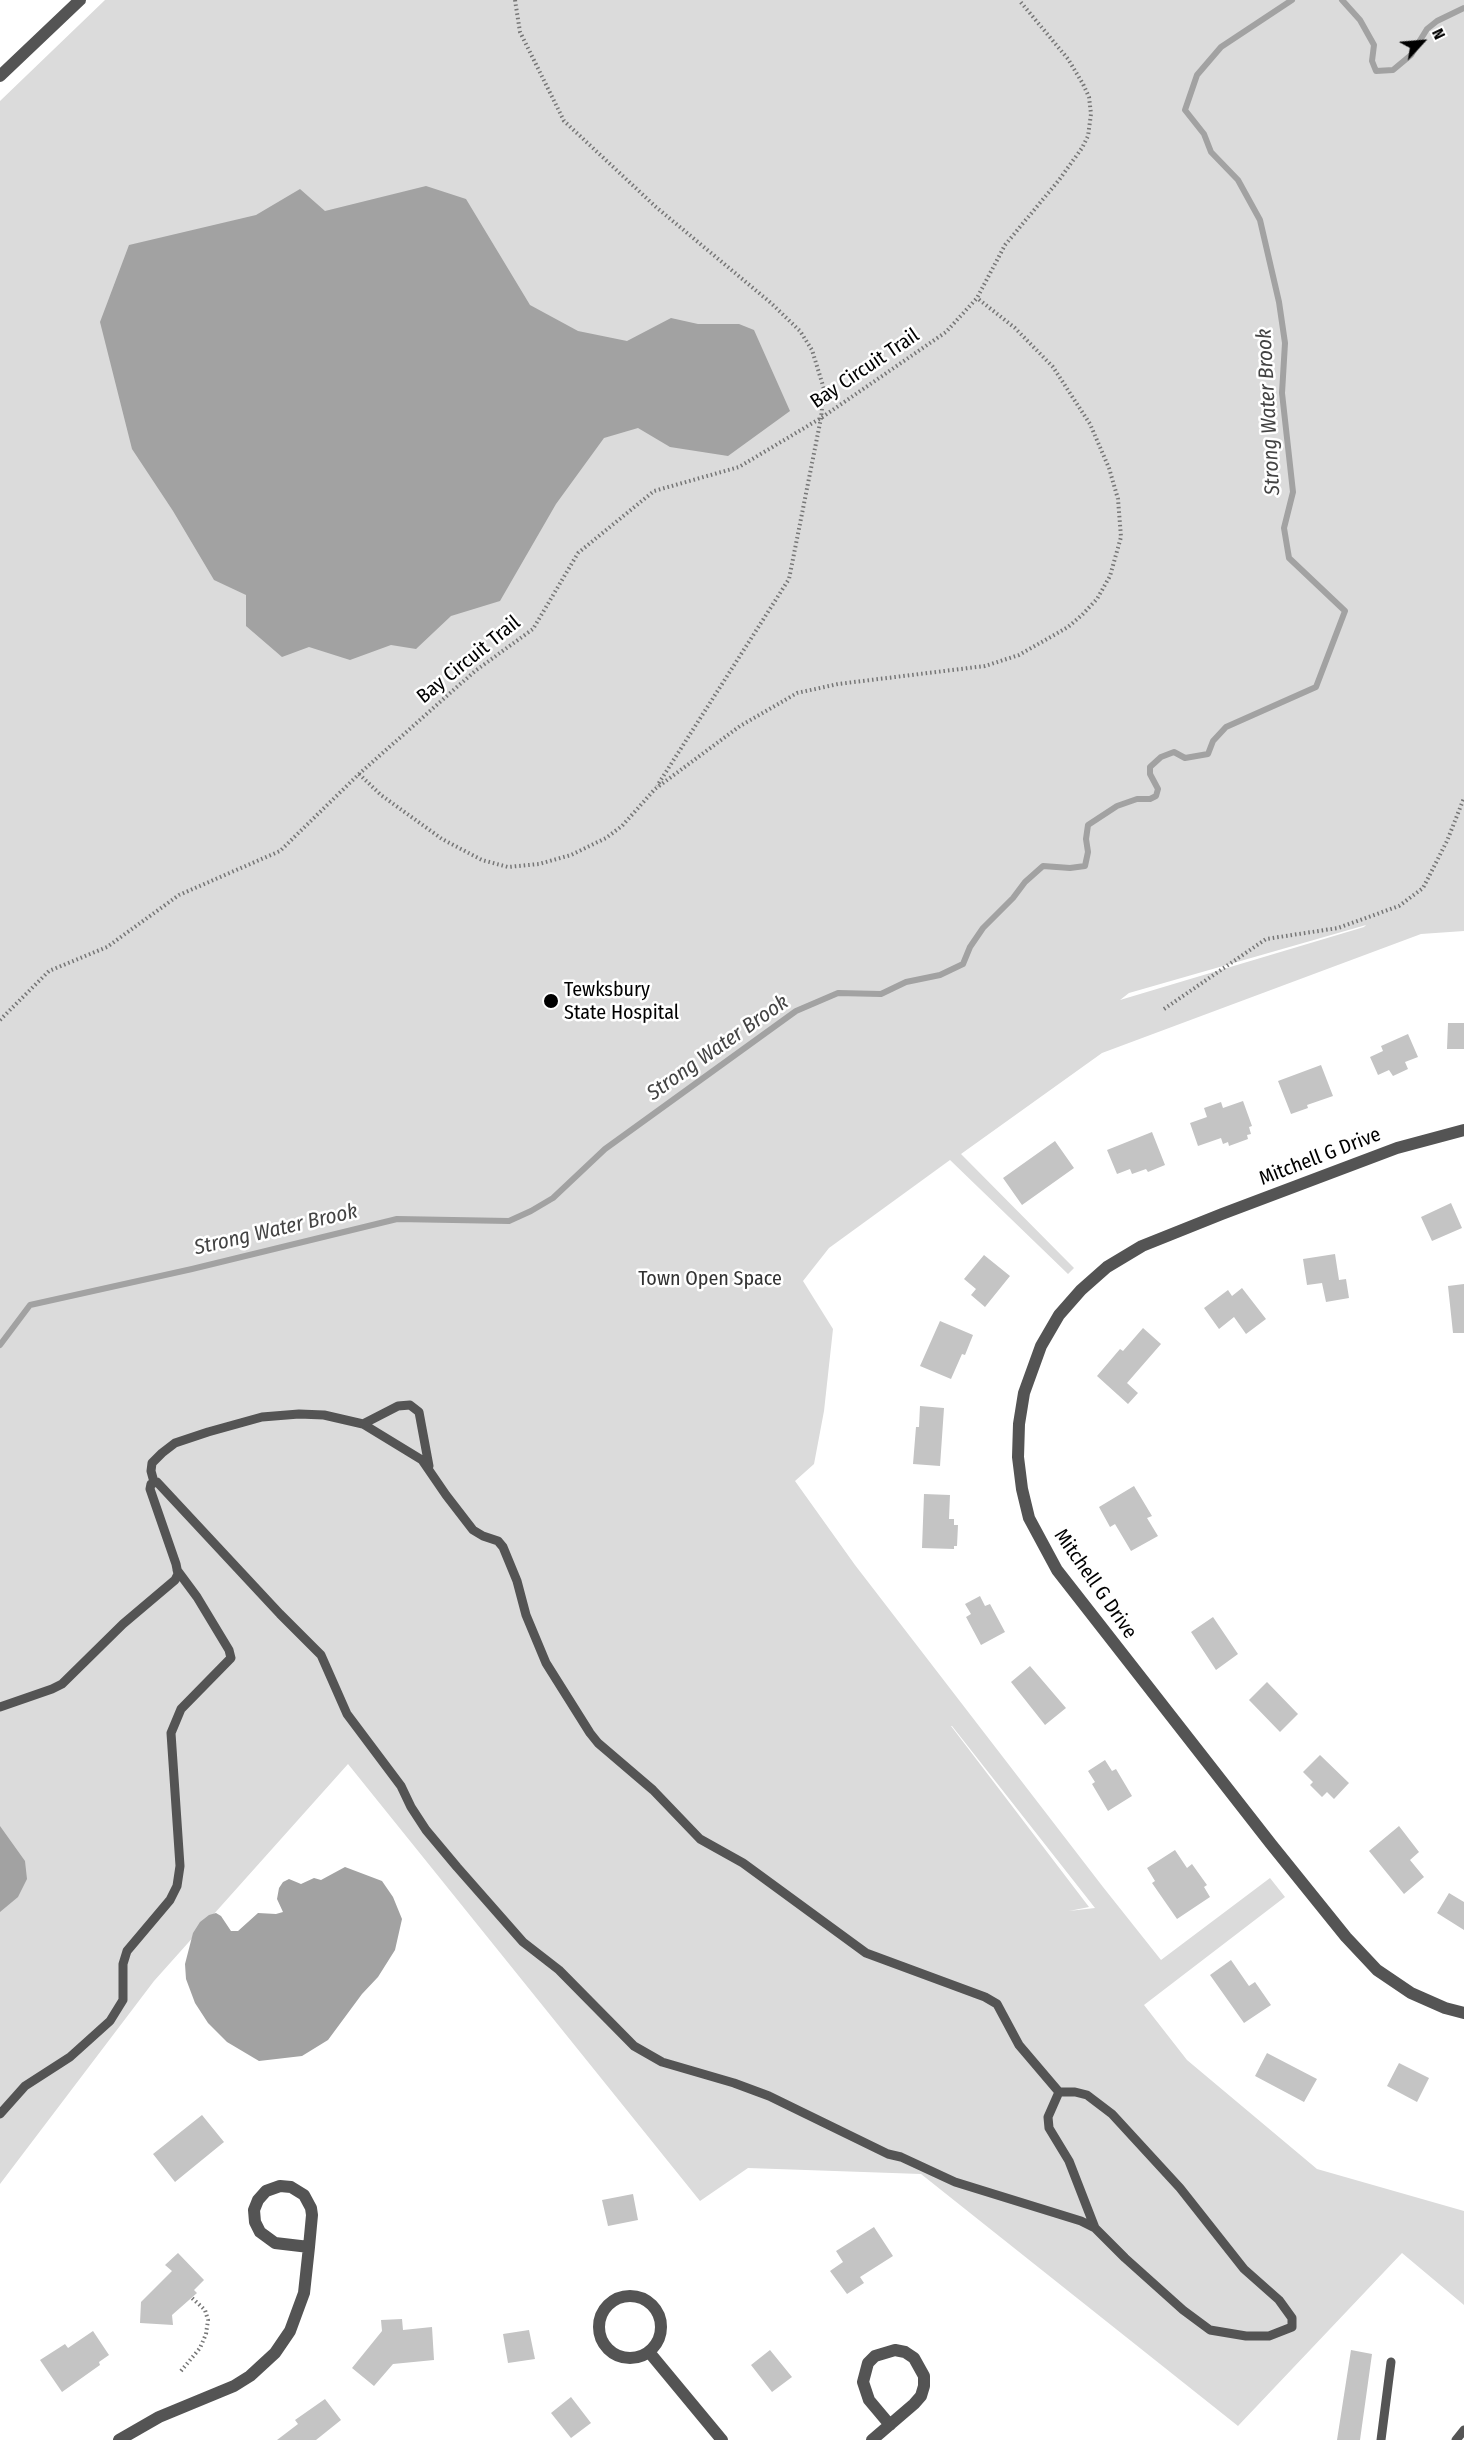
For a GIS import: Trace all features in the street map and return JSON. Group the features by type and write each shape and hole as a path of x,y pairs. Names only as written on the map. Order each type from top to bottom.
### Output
{"street":[{"path":"0,76 80,0"},
{"name":"Mitchell G Drive","path":"1464,1130 1397,1149 1222,1214 1142,1246 1107,1267 1081,1290 1059,1315 1041,1346 1024,1394 1019,1424 1018,1457 1029,1518 1057,1570 1356,1950 1377,1970 1411,1993 1444,2008 1464,2013"},
{"path":"119,2440 159,2417 234,2386 250,2376 270,2358 290,2331 301,2306 309,2247 312,2216 310,2204 304,2195 288,2186 266,2191 258,2200 254,2210 255,2222 260,2232 275,2242 309,2247"},
{"path":"625,2296 640,2297 657,2311 661,2333 659,2340 649,2352 638,2358 625,2358 612,2353 603,2344 599,2331 600,2319 611,2302 625,2296"},
{"path":"872,2440 890,2425 914,2404 921,2396 924,2386 924,2376 914,2358 905,2352 895,2350 875,2356 868,2363 862,2382 869,2400 890,2425"},
{"path":"649,2352 722,2440"}],"lane":[{"path":"363,1424 398,1406 410,1405 416,1408 421,1419 429,1468"},
{"path":"0,1707 62,1684 123,1624 175,1580 177,1570 151,1493 151,1484 154,1482 151,1471 152,1463 162,1453 175,1443 262,1417 299,1414 324,1416 363,1424 422,1460 473,1530 498,1541 503,1547 517,1581 526,1615 546,1663 598,1743 653,1790 700,1839 743,1863 866,1953 992,2001 1000,2009 1019,2045 1059,2092 1076,2092 1087,2095 1112,2114 1180,2188 1244,2270 1279,2300 1292,2318 1292,2327 1269,2336 1246,2336 1210,2330 1155,2286 1095,2228 1081,2221 955,2182 901,2157 888,2154 769,2096 662,2062 634,2046 559,1970 523,1942 457,1867 426,1830 396,1779 347,1714 321,1655 273,1607 157,1482 154,1482"},
{"path":"0,2114 25,2086 70,2057 110,2021 123,2000 123,1964 127,1951 170,1900 177,1886 180,1866 171,1733 181,1709 231,1658 229,1650 197,1597 177,1570"},
{"path":"1059,2092 1047,2123 1069,2161 1095,2228"},
{"path":"1381,2440 1391,2362"},
{"path":"1456,2440 1464,2430"}],"path":[{"path":"359,774 381,795 442,839 482,860 508,867 556,861 590,848 622,826 655,789 789,579 821,418 824,389 812,350 800,331 771,303 656,207 564,121 520,32 515,0"},
{"name":"Bay Circuit Trail","path":"0,1020 49,971 107,947 179,895 280,851 359,774 475,671 533,629 578,553 654,491 739,466 821,418 946,332 977,298 1005,246 1082,148 1090,125 1089,97 1076,70 1019,0"},
{"path":"655,789 740,726 798,693 838,684 985,666 1001,662 1019,655 1068,627 1097,599 1110,576 1121,537 1121,516 1109,468 1090,424 1053,367 1015,328 977,298"},
{"path":"1164,1009 1266,939 1338,928 1398,906 1423,888 1448,841 1464,798"},
{"path":"180,2371 200,2348 206,2334 208,2320 205,2310 192,2298"}],"green space":[{"name":"Tewksbury State Hospital","path":"105,0 1464,0 1464,931 1421,934 1102,1053 961,1154 1074,1268 1068,1274 950,1160 829,1248 803,1281 833,1329 824,1411 814,1464 795,1481 855,1565 1161,1960 1270,1878 1285,1897 1144,2005 1187,2060 1317,2169 1464,2211 1464,2305 1402,2253 1238,2426 921,2174 748,2168 700,2201 348,1764 154,1981 0,2184 0,101","holes":["1366,925 1364,927 1120,1000 1129,993","952,1726 1095,1908 1069,1911 1089,1907"]}],"shaded area":[{"path":"426,186 466,199 530,305 578,331 627,341 671,318 698,324 739,324 754,330 790,411 728,456 670,447 638,428 604,438 556,504 500,601 451,616 416,649 391,645 350,660 309,647 282,657 246,626 246,595 214,580 173,511 132,449 100,322 129,245 256,215 300,189 325,211"},
{"path":"0,1826 25,1861 27,1879 18,1897 0,1912"},
{"path":"345,1867 382,1881 393,1897 402,1919 395,1950 378,1977 362,1994 328,2040 302,2056 259,2061 227,2042 208,2023 195,2003 186,1979 185,1964 193,1933 200,1922 216,1913 221,1916 231,1931 238,1931 258,1913 283,1912 277,1899 283,1882 289,1879 301,1884 314,1878 321,1880"}],"building":[{"path":"1448,1023 1464,1023 1464,1049 1447,1049"},
{"path":"1408,1034 1418,1057 1405,1062 1408,1069 1393,1076 1389,1070 1378,1075 1370,1057 1383,1051 1381,1046"},
{"path":"1321,1065 1333,1096 1307,1105 1308,1108 1291,1114 1278,1081"},
{"path":"1243,1101 1252,1126 1249,1127 1251,1134 1247,1135 1248,1139 1229,1146 1228,1142 1223,1144 1221,1138 1198,1146 1190,1123 1207,1117 1204,1108 1221,1102 1223,1108"},
{"path":"1152,1132 1165,1165 1148,1172 1146,1169 1132,1174 1130,1169 1117,1174 1107,1150"},
{"path":"1055,1141 1074,1168 1022,1205 1003,1178"},
{"path":"1451,1203 1462,1228 1432,1241 1421,1217"},
{"path":"1335,1254 1339,1280 1346,1279 1349,1298 1326,1302 1322,1283 1307,1285 1303,1259"},
{"path":"984,1255 1010,1276 985,1307 971,1295 976,1289 964,1279"},
{"path":"1464,1284 1464,1333 1453,1333 1448,1286"},
{"path":"1242,1288 1266,1319 1246,1334 1234,1317 1219,1329 1204,1308 1228,1290 1232,1296"},
{"path":"940,1321 973,1335 951,1379 920,1366"},
{"path":"1143,1328 1161,1344 1127,1383 1138,1393 1128,1404 1097,1376 1120,1349 1123,1351"},
{"path":"920,1406 944,1408 940,1466 913,1464"},
{"path":"1134,1486 1152,1516 1147,1518 1158,1536 1131,1551 1115,1524 1110,1527 1099,1507"},
{"path":"924,1494 950,1495 949,1519 954,1519 954,1525 958,1525 957,1546 954,1546 954,1549 922,1548"},
{"path":"980,1596 985,1606 990,1604 1005,1632 981,1645 966,1617 971,1614 965,1604"},
{"path":"1213,1617 1238,1654 1216,1670 1191,1632"},
{"path":"1030,1666 1066,1708 1045,1725 1011,1682"},
{"path":"1267,1682 1298,1714 1280,1732 1249,1700"},
{"path":"1320,1755 1349,1783 1334,1799 1327,1792 1322,1797 1310,1785 1313,1782 1303,1772"},
{"path":"1105,1760 1112,1771 1116,1769 1132,1796 1108,1811 1092,1784 1095,1782 1088,1771"},
{"path":"1399,1826 1419,1852 1410,1860 1424,1877 1404,1894 1369,1851"},
{"path":"1175,1850 1187,1868 1192,1864 1207,1885 1204,1887 1210,1897 1177,1919 1152,1883 1155,1881 1147,1868"},
{"path":"1449,1893 1464,1902 1464,1930 1437,1913"},
{"path":"1231,1960 1249,1986 1255,1982 1271,2005 1244,2023 1210,1975"},
{"path":"1267,2053 1317,2079 1304,2102 1255,2076"},
{"path":"1399,2063 1429,2078 1417,2102 1387,2086"},
{"path":"202,2115 224,2142 175,2182 153,2154"},
{"path":"633,2194 638,2220 608,2226 602,2200"},
{"path":"874,2227 893,2256 860,2277 864,2283 847,2294 830,2271 843,2262 836,2251"},
{"path":"178,2253 204,2280 194,2290 197,2293 172,2315 173,2325 140,2323 141,2302 172,2271 165,2265"},
{"path":"402,2319 403,2330 432,2327 434,2360 393,2364 374,2386 352,2368 382,2331 381,2320"},
{"path":"529,2330 535,2359 508,2363 503,2334"},
{"path":"93,2331 109,2355 99,2362 100,2365 62,2392 40,2360 65,2344 68,2348"},
{"path":"770,2350 792,2377 772,2392 751,2365"},
{"path":"1351,2350 1372,2354 1360,2440 1337,2440"},
{"path":"571,2397 591,2423 571,2438 551,2413"},
{"path":"325,2399 341,2420 316,2440 277,2440 298,2424 295,2420"}],"waterway":[{"name":"Strong Water Brook","path":"0,1345 30,1305 192,1269 397,1219 509,1221 531,1211 553,1198 605,1149 796,1011 838,993 881,994 906,982 940,975 963,964 970,947 983,928 1013,898 1025,882 1043,866 1070,868 1085,866 1088,852 1086,839 1088,825 1117,806 1137,799 1150,799 1156,796 1158,789 1150,774 1150,767 1161,757 1174,752 1185,758 1208,754 1213,741 1226,727 1316,687 1345,611 1289,558 1284,528 1293,492 1282,393 1285,343 1279,302 1260,220 1238,180 1211,152 1204,134 1185,110 1197,75 1221,47 1292,0"},
{"name":"Strong Water Brook","path":"1342,0 1360,20 1374,45 1372,61 1376,71 1393,70 1411,55 1427,29 1437,21 1464,8"}],"place":[{"name":"Tewksbury State Hospital","path":"551,1001"}],"park label":[{"name":"Town Open Space","path":"710,1279"}]}
